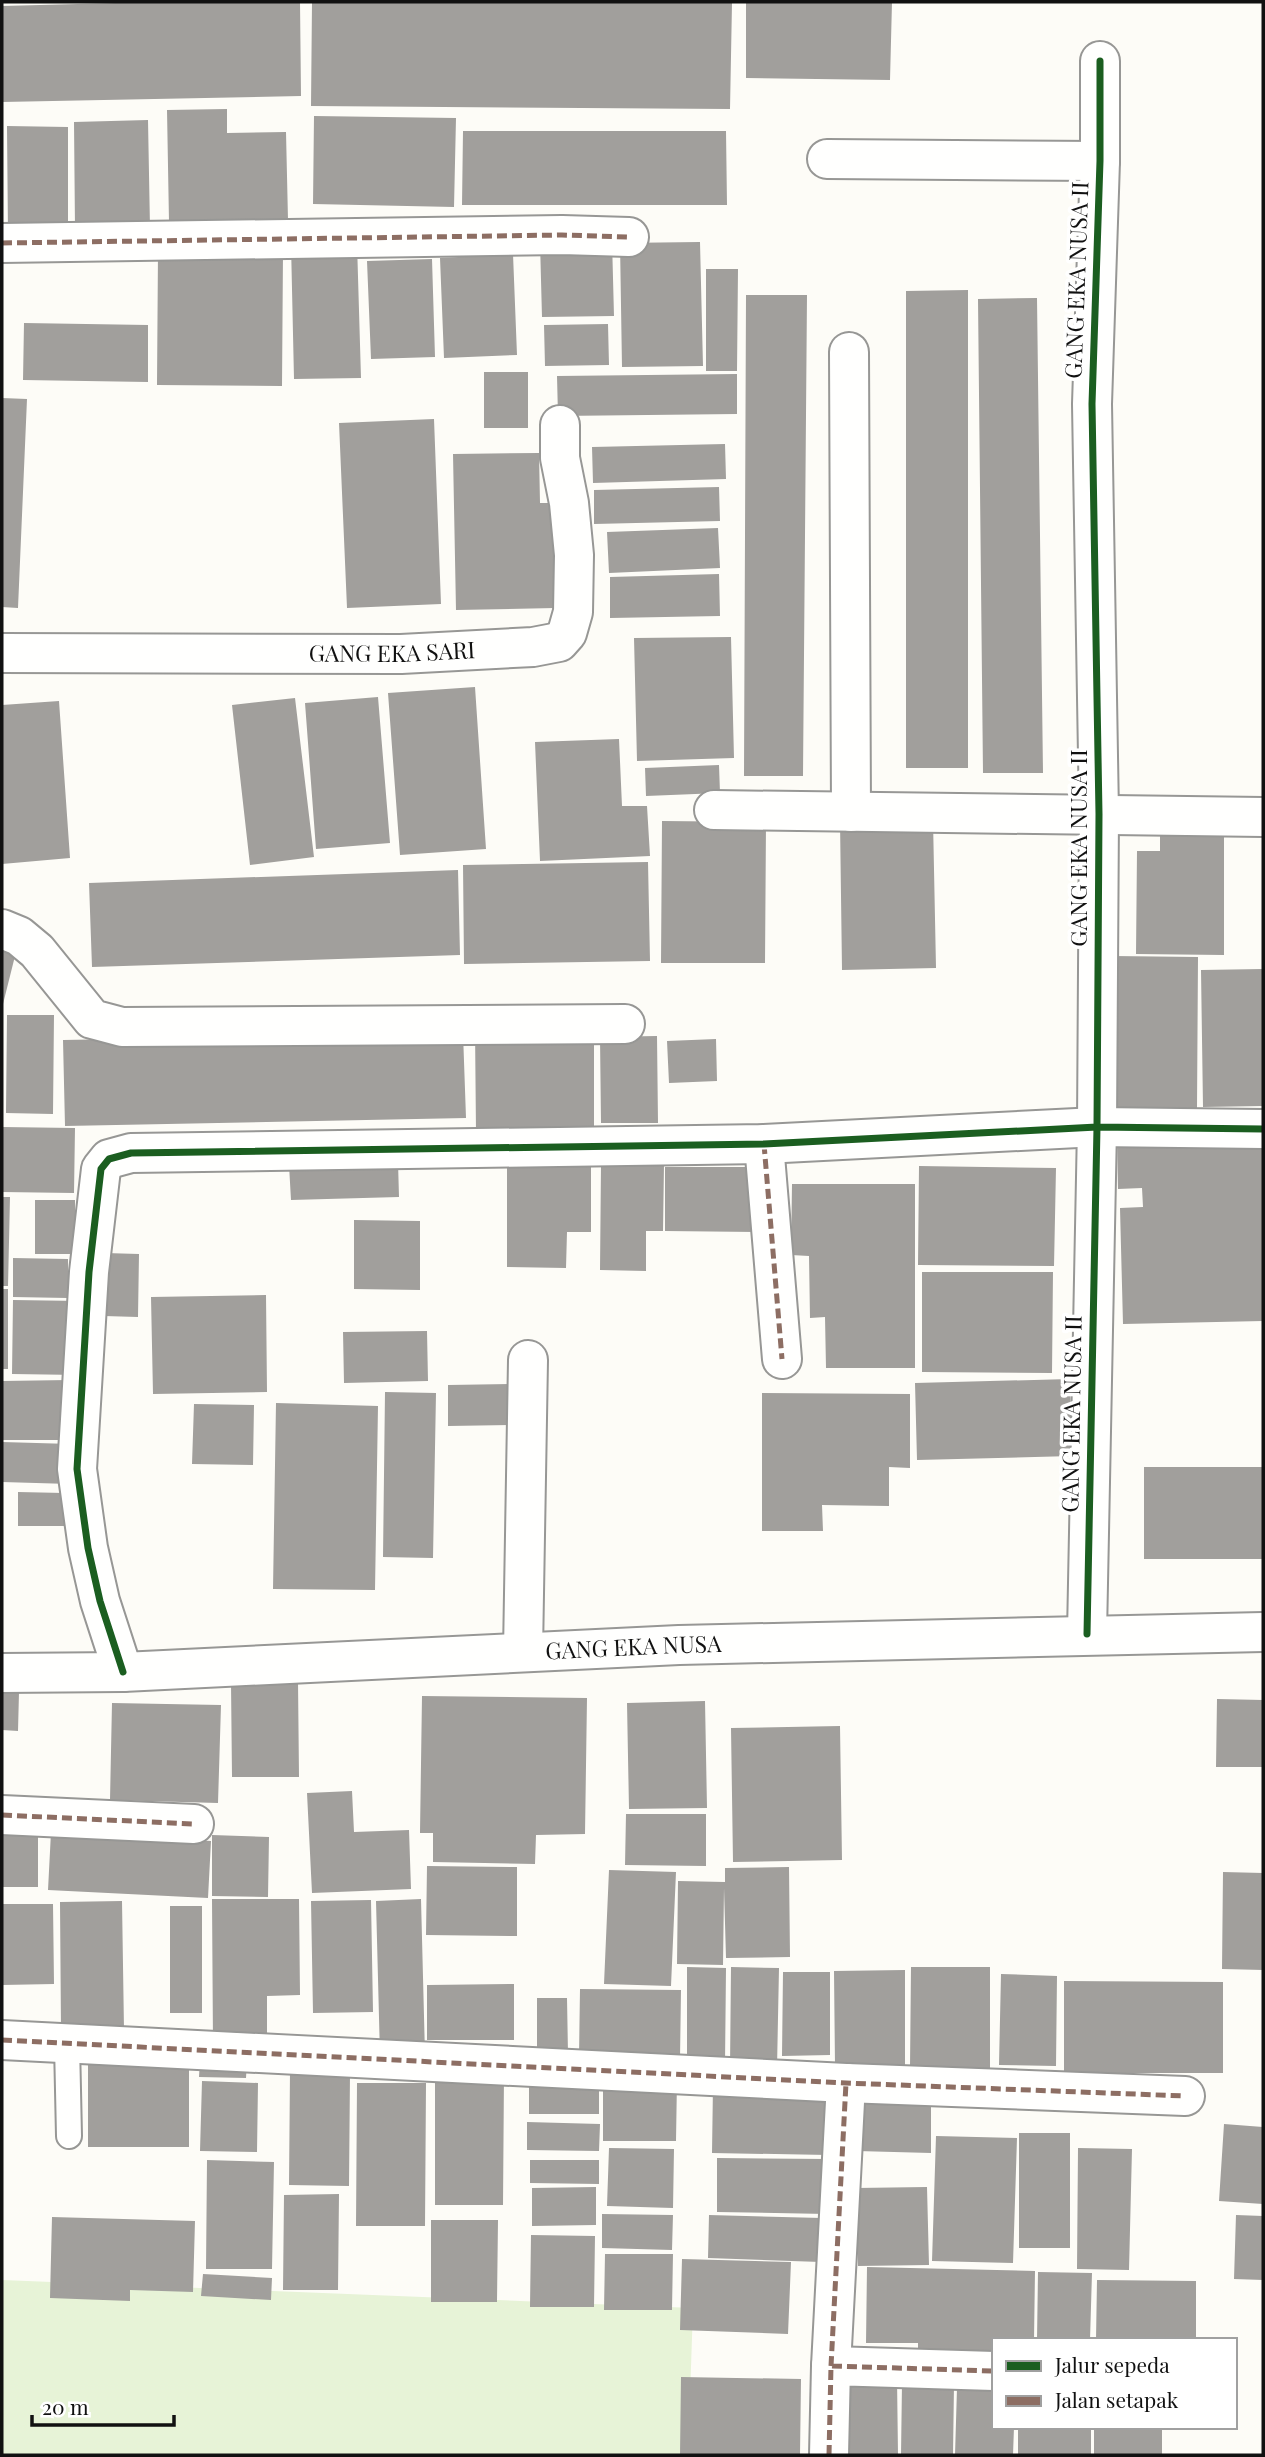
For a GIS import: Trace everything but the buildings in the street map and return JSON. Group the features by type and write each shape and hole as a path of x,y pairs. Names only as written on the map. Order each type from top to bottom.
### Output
{"street":[{"name":"GANG EKA NUSA II","path":"1087,1634 1097,1127 1099,814 1092,404 1100,161 1100,61"},
{"path":"827,159 1100,161"},
{"path":"2,243 562,235 629,237"},
{"path":"849,352 851,812"},
{"name":"GANG EKA SARI","path":"2,653 401,654 533,647 559,642 567,633 573,612 574,555 569,503 560,458 560,425"},
{"path":"713,810 1263,817"},
{"path":"2,929 19,936 37,951 92,1019 122,1027 625,1024"},
{"path":"123,1672 100,1601 88,1548 77,1469 89,1272 101,1169 109,1159 131,1153 764,1144 1097,1127 1263,1129"},
{"path":"764,1144 782,1359"},
{"path":"523,1652 528,1360"},
{"name":"GANG EKA NUSA","path":"2,1673 123,1672 678,1646 1087,1634 1263,1632"},
{"path":"2,1815 194,1824"},
{"path":"2,2040 846,2083 1185,2096"},
{"path":"828,2455 846,2083"},
{"path":"831,2366 992,2371"}],"lane":[{"path":"67,2044 69,2136"}],"green space":[{"path":"2,2280 693,2308 688,2455 2,2455"}],"marked path":[{"path":"2,243 562,235 629,237"},
{"path":"764,1144 782,1359"},
{"path":"2,1815 194,1824"},
{"path":"2,2040 846,2083 1185,2096"},
{"path":"831,2366 846,2083"},
{"path":"829,2455 831,2366 992,2371"}],"cycle path":[{"path":"1087,1634 1097,1127 1099,814 1092,404 1100,161 1100,61"},
{"path":"123,1672 100,1601 88,1548 77,1469 89,1272 101,1169 109,1159 131,1153 764,1144 1097,1127 1263,1129"}]}
